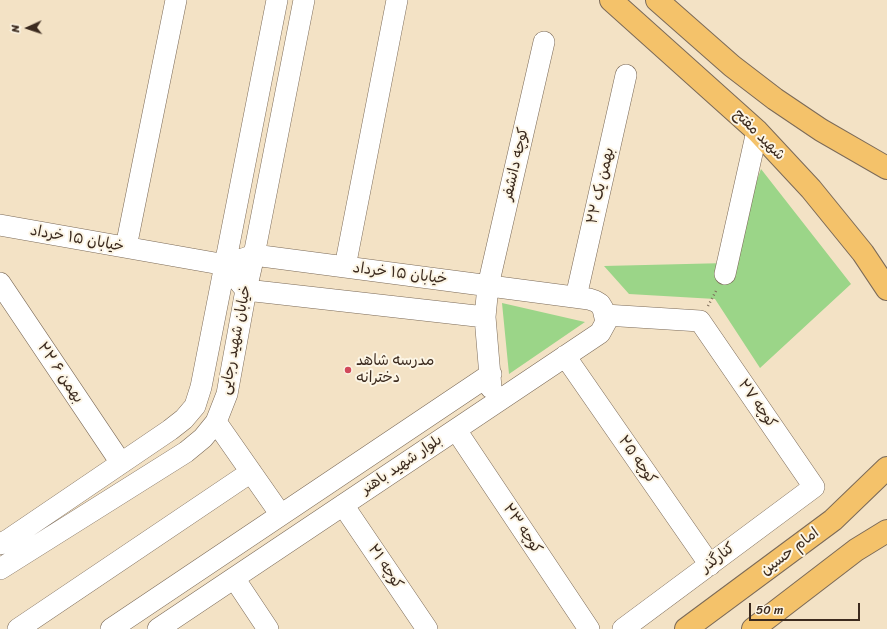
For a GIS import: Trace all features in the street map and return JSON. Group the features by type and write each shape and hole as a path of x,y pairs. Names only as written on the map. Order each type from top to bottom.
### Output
{"main road":[{"name":"شهید مفتح","path":"611,0 757,131 811,189 863,253 887,289"},
{"path":"657,0 732,66 775,99 821,130 887,168"},
{"name":"امام حسین","path":"686,629 833,520 887,468"},
{"path":"753,629 856,550 887,531"}],"street":[{"path":"126,247 176,0"},
{"name":"خیابان شهید رجایی","path":"3,538 121,464 170,430 184,419 195,406 201,387 226,265 277,0"},
{"name":"خیابان شهید رجایی","path":"0,569 186,452 203,438 216,422 227,394 246,290 304,0"},
{"path":"346,267 397,0"},
{"name":"کوچه دانشفر","path":"492,405 491,374 485,317 488,286 544,42"},
{"name":"۲۲ بهمن یک","path":"576,297 626,75"},
{"path":"725,274 757,131"},
{"name":"خیابان ۱۵ خرداد","path":"0,225 226,265 254,255 576,297"},
{"path":"226,265 246,290 485,317"},
{"name":"۲۲ بهمن ۶","path":"0,283 121,464"},
{"path":"576,297 595,301 600,304 605,316 700,321"},
{"name":"بلوار شهید باهنر","path":"158,629 600,333 606,322 605,316"},
{"name":"کوچه ۲۷","path":"700,321 814,487"},
{"name":"کوچه ۲۵","path":"565,356 710,565"},
{"name":"بلوار شهید باهنر","path":"111,629 491,374"},
{"path":"216,422 281,515"},
{"name":"کوچه ۲۳","path":"456,430 589,629"},
{"path":"18,629 251,472"},
{"name":"کنارگذر","path":"623,629 814,487"},
{"name":"کوچه ۲۱","path":"343,505 427,629"},
{"path":"234,578 268,629"}],"path":[{"path":"700,321 725,274"}],"green space":[{"path":"761,169 851,284 760,368 715,299 629,294 604,266 727,263"},
{"path":"502,303 585,322 509,374"}],"place":[{"name":"مدرسه شاهد دخترانه","path":"348,370"}]}
